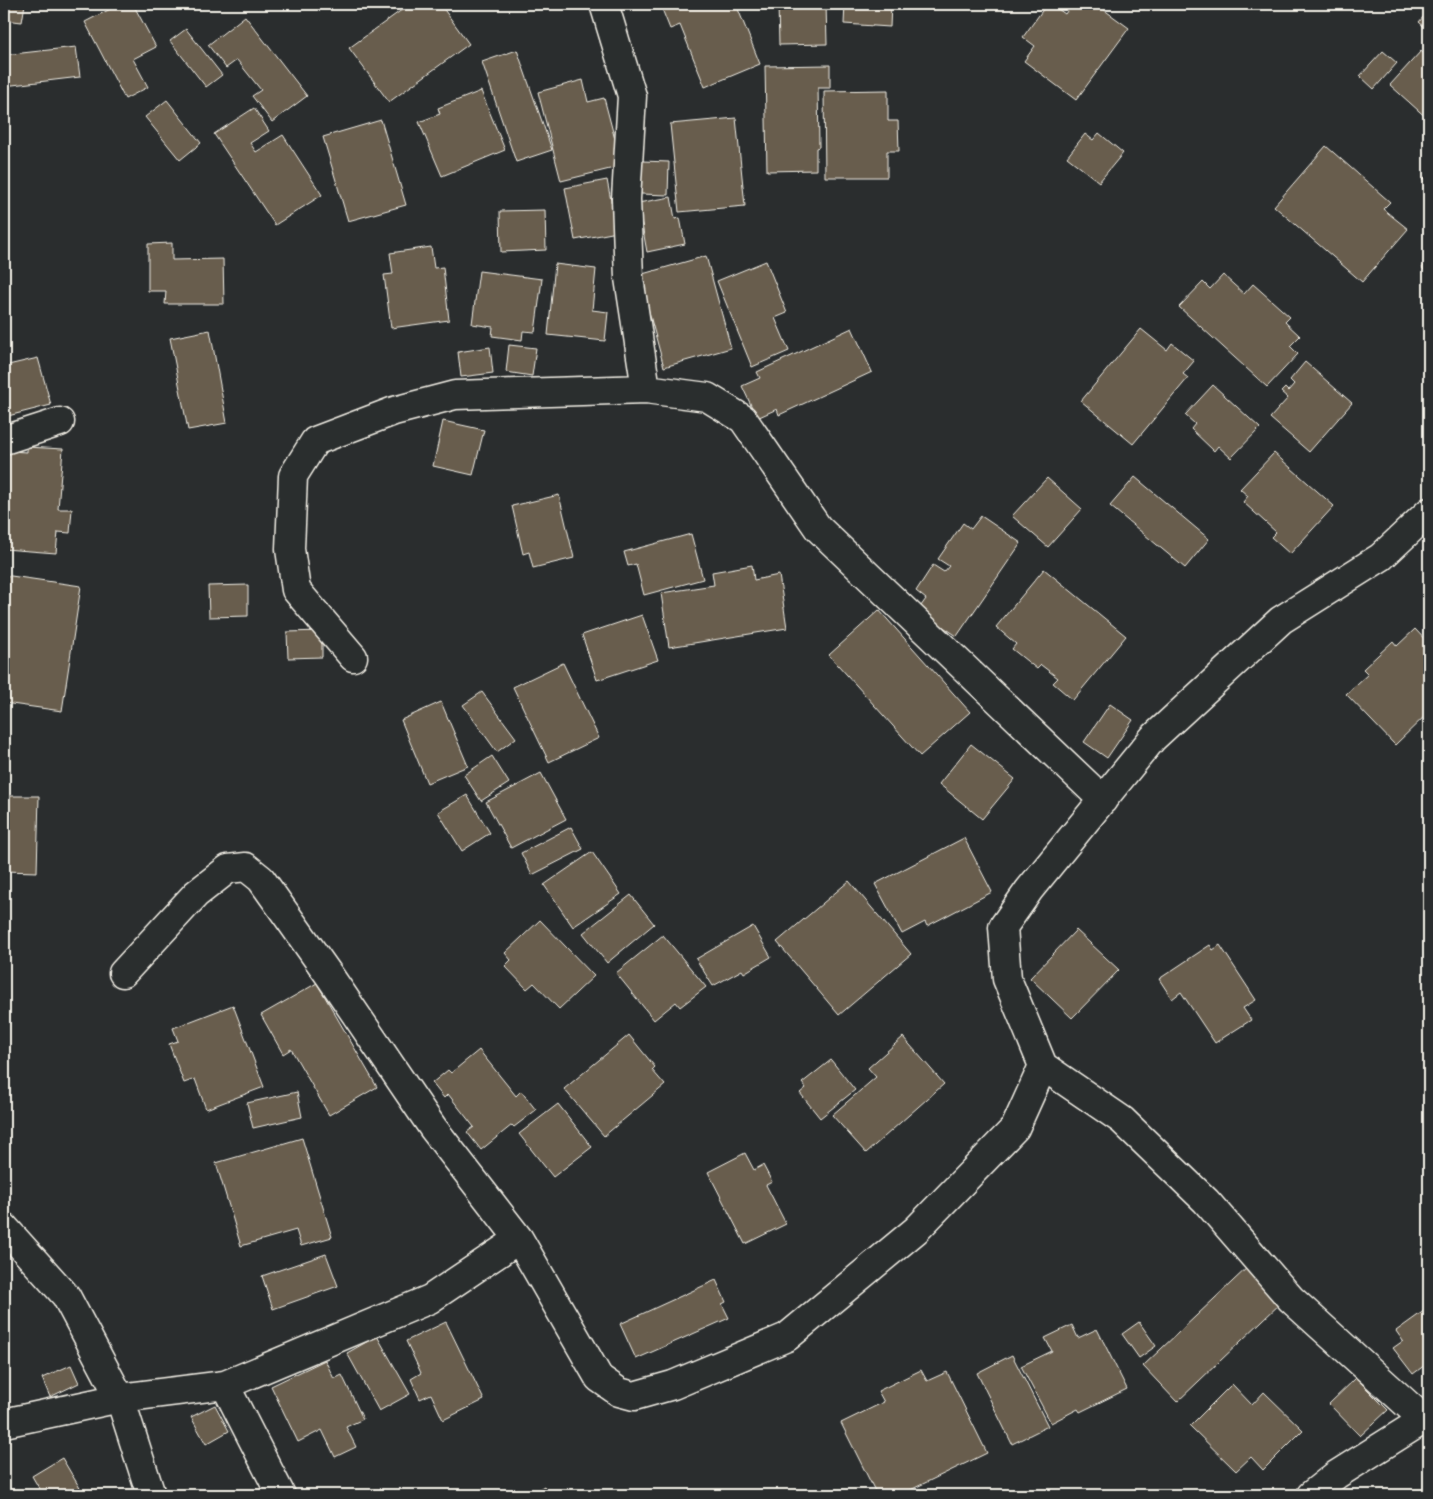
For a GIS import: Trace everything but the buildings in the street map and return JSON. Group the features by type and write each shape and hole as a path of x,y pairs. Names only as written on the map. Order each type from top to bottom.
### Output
{"street":[{"path":"604,4 632,96 626,199 628,278 646,389"},
{"path":"353,657 296,590 290,549 293,476 315,441 394,411 455,395 646,389 707,397 743,420 818,528 1103,800"},
{"path":"4,440 60,422"},
{"path":"1311,1495 1336,1476 1427,1422 1291,1299 1206,1201 1122,1120 1043,1066 1007,979 1003,927 1029,890 1153,738 1281,620 1381,557 1429,512"},
{"path":"123,972 196,894 228,869 246,867 261,879 433,1128 519,1239 599,1378 619,1392 634,1396 673,1385 787,1337 916,1230 1015,1128 1043,1066"},
{"path":"4,1227 66,1296 120,1398 151,1495"},
{"path":"4,1423 120,1398 225,1385 430,1299 519,1239"},
{"path":"225,1385 280,1495"}]}
